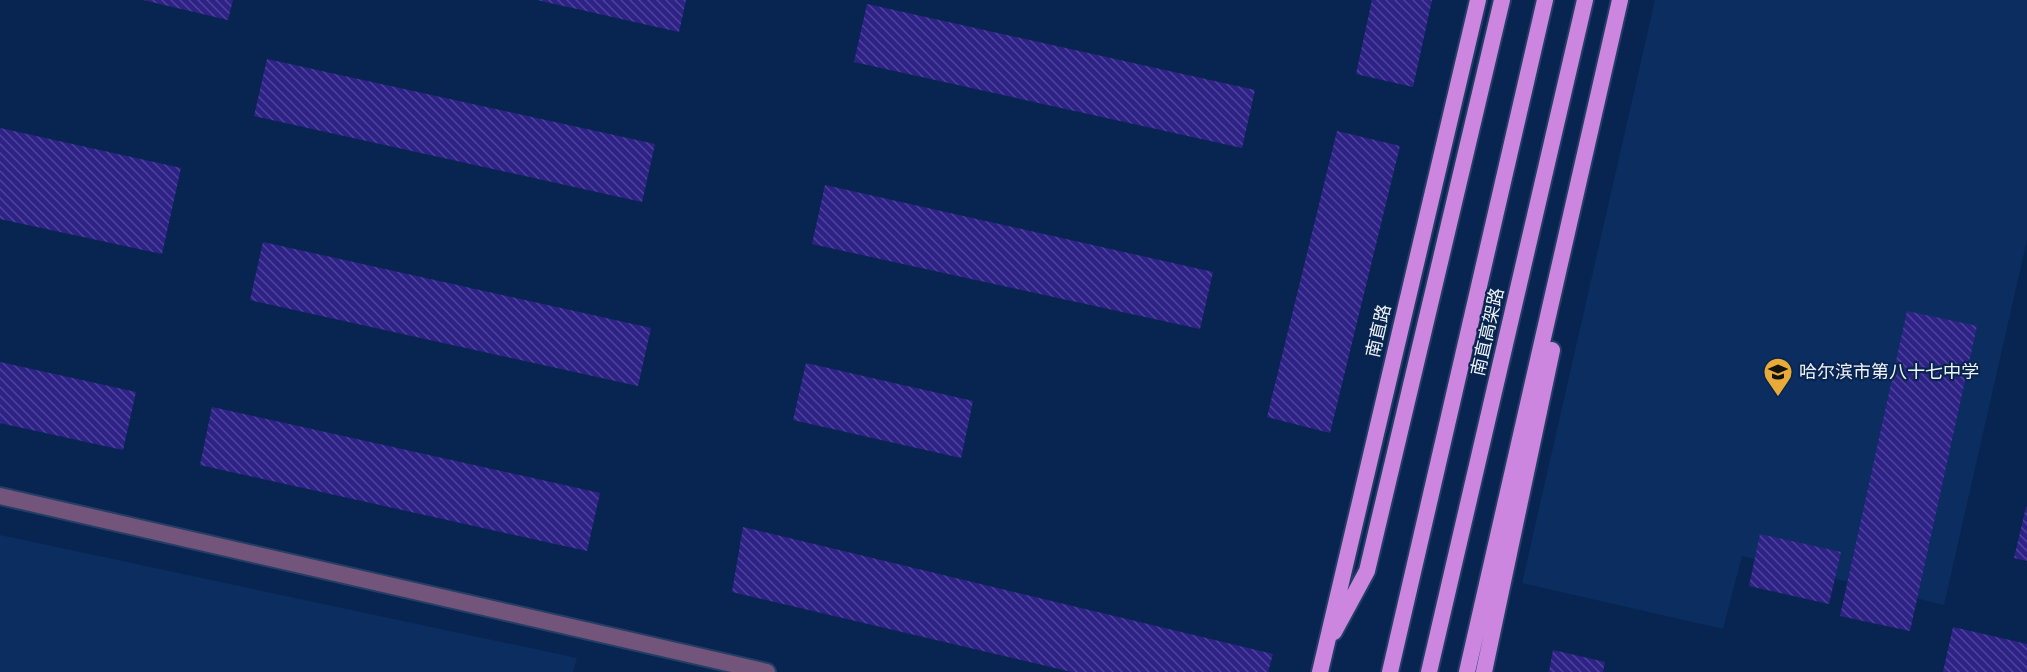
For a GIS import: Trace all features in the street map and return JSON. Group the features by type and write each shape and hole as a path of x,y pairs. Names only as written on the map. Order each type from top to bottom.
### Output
{"highway":[{"name":"南直路","path":"1320,672 1478,0"},
{"path":"1323,652 1367,571 1502,0"},
{"name":"南直高架路","path":"1390,672 1545,0"},
{"name":"南直高架路","path":"1429,672 1585,0"},
{"path":"1467,672 1620,0"},
{"path":"1484,672 1626,0"}],"street":[{"path":"0,496 767,672"}],"shaded area":[{"name":"哈尔滨市第八十七中学","path":"1655,0 2027,0 2027,240 1944,605 1742,556 1723,629 1522,583"},
{"path":"0,535 577,658 573,672 0,672"}],"building":[{"path":"143,0 233,0 228,20"},
{"path":"537,0 686,0 679,32"},
{"path":"1372,0 1432,0 1413,87 1356,74"},
{"path":"867,4 1255,90 1242,148 854,62"},
{"path":"267,59 655,144 642,202 254,116"},
{"path":"0,128 181,168 162,254 0,219"},
{"path":"1337,131 1400,146 1330,433 1267,417"},
{"path":"825,185 1213,272 1200,329 812,244"},
{"path":"263,242 651,328 638,386 250,300"},
{"path":"1907,311 1977,326 1910,631 1840,616"},
{"path":"0,362 136,392 123,450 0,423"},
{"path":"806,363 973,401 961,458 793,420"},
{"path":"212,407 600,493 587,551 200,465"},
{"path":"2027,507 2027,561 2014,558"},
{"path":"743,527 1273,654 1268,672 1072,672 732,592"},
{"path":"1760,534 1841,552 1829,604 1749,586"},
{"path":"1953,627 2027,644 2027,672 1943,672"},
{"path":"1553,650 1605,662 1603,672 1549,672"}],"place":[{"name":"哈尔滨市第八十七中学","path":"1778,398"}]}
